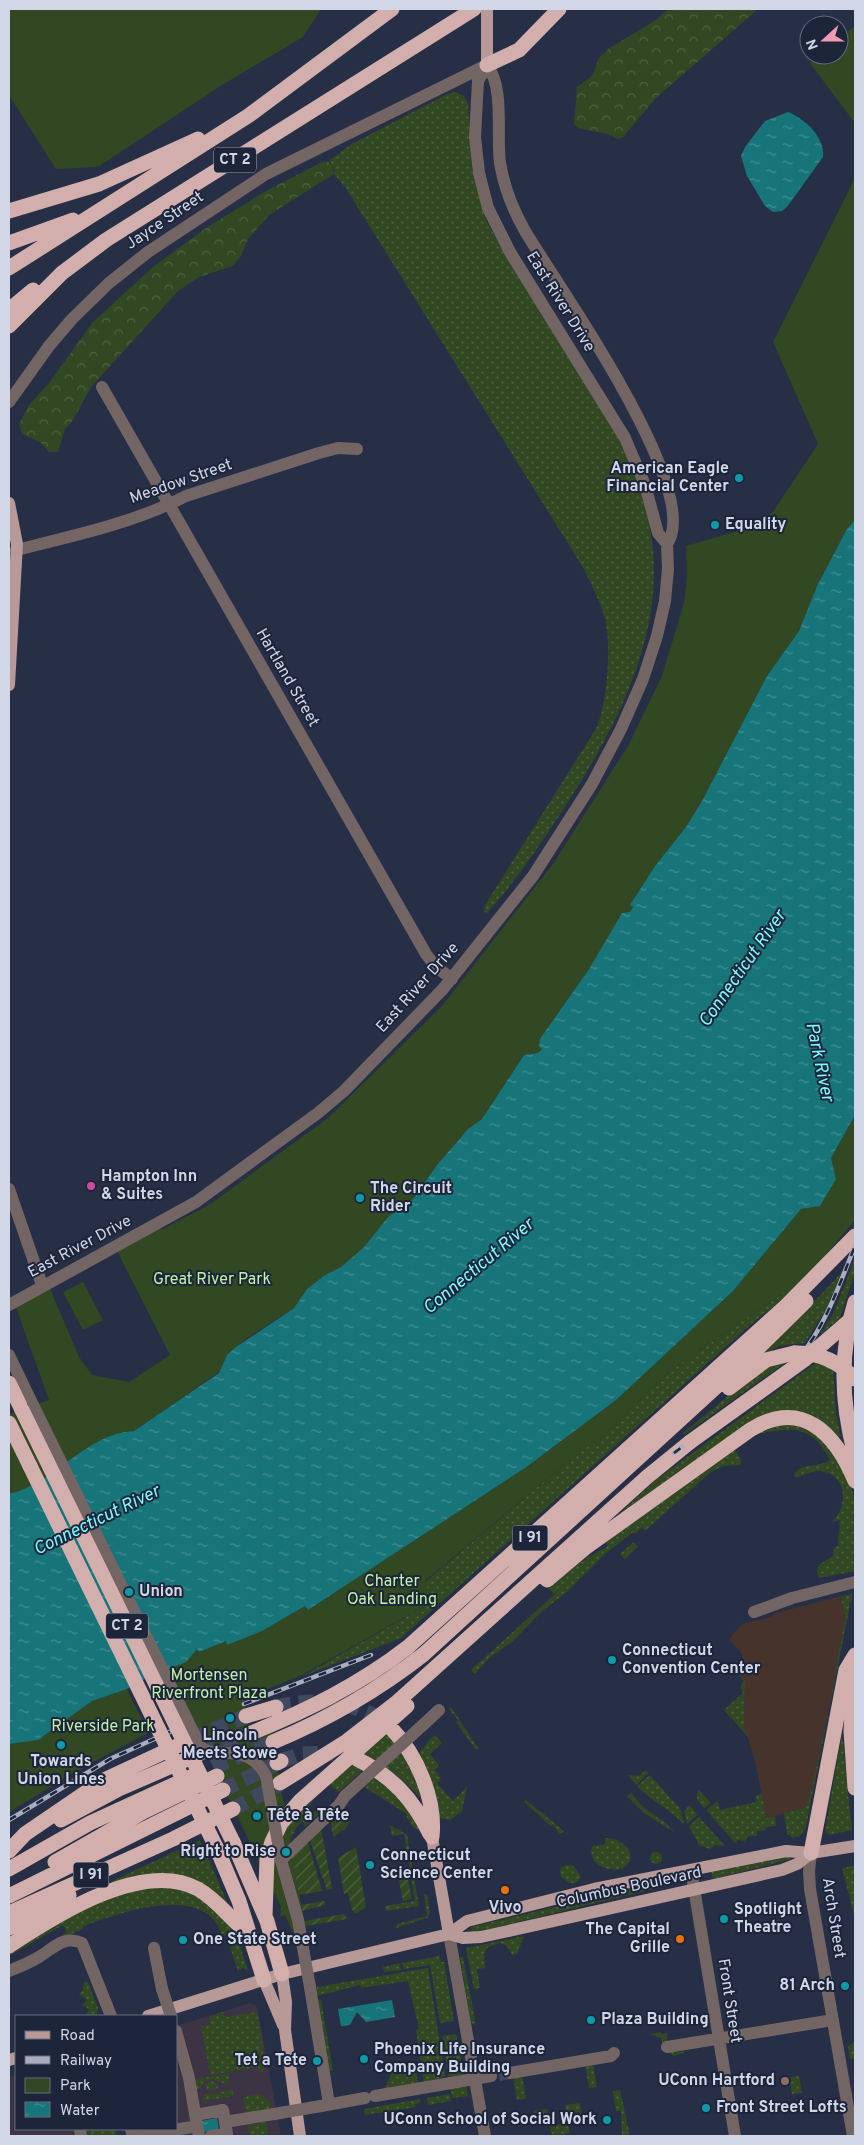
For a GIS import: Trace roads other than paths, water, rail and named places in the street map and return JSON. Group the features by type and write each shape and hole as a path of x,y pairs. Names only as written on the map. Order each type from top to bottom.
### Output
{"highway":[{"name":"CT 2","path":"9,268 253,113 392,9"},
{"name":"CT 2","path":"9,326 73,264 111,236 474,9"},
{"path":"488,65 519,50 559,9"},
{"path":"9,211 108,181 253,113"},
{"path":"9,243 107,206"},
{"path":"9,310 30,292 73,264"},
{"path":"276,1754 396,1676 439,1641 661,1436 790,1310 835,1269 844,1248 855,1236"},
{"path":"855,1302 847,1336 843,1374 845,1409 855,1455"},
{"name":"I 91","path":"249,1734 326,1700 373,1672 408,1647 790,1310"},
{"name":"I 91","path":"280,1784 363,1729 460,1647 518,1592 647,1477 690,1442 804,1360 855,1316"},
{"path":"661,1436 669,1436 677,1431 762,1363 780,1355 807,1353 826,1358 855,1378"},
{"name":"CT 2","path":"9,1383 232,1842 265,1916 277,1949 282,1974"},
{"path":"518,1592 544,1582 612,1529 750,1430 767,1421 794,1418 819,1427 841,1450 855,1481"},
{"name":"CT 2","path":"9,1423 217,1849 234,1889 264,1980"},
{"path":"265,1916 267,1858 275,1834 286,1817 301,1800 438,1679 454,1660 460,1647"},
{"path":"811,1853 846,1670 855,1655"},
{"path":"855,1671 852,1719 855,1788"},
{"path":"246,1716 276,1707"},
{"path":"391,1728 410,1751 421,1775 431,1818 432,1837"},
{"path":"9,1852 25,1834 104,1780 192,1739"},
{"path":"9,1852 99,1799 199,1754"},
{"path":"357,1759 382,1773 401,1789 418,1812 432,1837"},
{"path":"9,1869 110,1813 217,1777"},
{"path":"9,1889 118,1826 217,1777"},
{"path":"9,1896 217,1777"},
{"name":"I 91","path":"9,1913 173,1839 233,1809"},
{"path":"9,1928 150,1855 173,1839"},
{"path":"9,1946 45,1923 93,1899 132,1883 153,1880 177,1882 202,1892 250,1934"}],"main road":[{"name":"East River Drive","path":"487,9 488,65"},
{"path":"9,503 16,534 9,685"},
{"path":"432,1837 449,1934"},
{"name":"Columbus Boulevard","path":"151,2015 282,1974 449,1934 459,1925 471,1920 594,1889 791,1850 811,1853 853,1846"},
{"name":"Columbus Boulevard","path":"449,1934 463,1938 480,1937 694,1890 790,1868 811,1853"},
{"path":"282,1974 286,1997 285,2030 300,2136"},
{"path":"264,1980 285,2030"}],"street":[{"name":"East River Drive","path":"9,1305 42,1285 196,1202 318,1114 349,1085 452,979 524,888 558,840 592,784 621,729 643,679 660,624 668,579 667,544 674,530 671,508 658,462 643,424 629,397 516,214 504,181 499,148 496,80 488,65 479,77 475,137 479,173 493,221 623,433 645,485 658,533 667,544"},
{"name":"Jayce Street","path":"9,402 48,346 72,319 108,283 142,256 266,174 488,65"},
{"path":"522,271 541,257"},
{"name":"Hartland Street","path":"102,387 421,945 435,966 452,979"},
{"path":"623,433 643,424"},
{"name":"Meadow Street","path":"16,550 73,536 169,505 186,496 338,448 357,448"},
{"path":"9,1189 42,1285"},
{"path":"9,1355 200,1746 207,1752 228,1752 246,1757 256,1763 265,1774 281,1860 298,1920 310,1987 325,2105"},
{"path":"754,1612 855,1582"},
{"path":"281,1860 339,1806 345,1796 439,1710"},
{"name":"Arch Street","path":"811,1853 810,1883 854,2136"},
{"name":"Front Street","path":"691,1870 735,2136"},
{"path":"449,1934 484,2136"},
{"path":"9,1971 35,1960 60,1942 71,1940 82,1943 111,2015"},
{"path":"154,1948 162,1989 171,2015"},
{"path":"667,2047 833,2020"},
{"path":"178,2035 190,2078 197,2126"},
{"path":"225,2122 611,2056 614,2053"},
{"path":"178,2130 197,2126 223,2110 227,2134 211,2136"},
{"path":"144,2136 176,2130"}],"water":[{"path":"788,112 801,119 813,130 821,143 823,157 787,207 782,211 773,212 765,206 747,176 741,156 745,147 765,121"},
{"path":"855,520 855,1115 831,1158 836,1179 820,1206 801,1209 733,1291 616,1400 525,1468 308,1610 305,1606 262,1631 227,1645 226,1641 199,1652 197,1649 186,1662 167,1670 165,1667 127,1689 92,1701 38,1740 9,1744 9,1494 25,1489 41,1480 101,1440 117,1434 134,1431 219,1373 227,1355 294,1308 307,1289 325,1275 341,1267 364,1247 388,1217 414,1198 437,1165 468,1129 482,1119 524,1055 538,1053 542,1049 539,1046 540,1039 589,969 622,913 630,912 633,907 630,905 655,866 686,827 702,801 767,676 799,631 817,586 847,529"},
{"path":"392,2000 395,2017 366,2022 357,2012 350,2025 341,2026 338,2009"},
{"path":"217,2118 219,2130 203,2132 201,2121"}],"tunnel":[{"path":"276,1707 305,1702 347,1705 374,1715 386,1723"},
{"path":"192,1739 246,1716"},
{"path":"201,1753 249,1734"},
{"path":"213,1767 273,1742"},
{"path":"281,1761 301,1754 333,1753"},
{"path":"223,1790 277,1763"},
{"path":"233,1809 280,1784"},
{"path":"499,2075 510,2073"}],"railway":[{"path":"674,1453 799,1358 817,1332 855,1246"},
{"path":"244,1704 371,1655"},
{"path":"9,1820 110,1759 185,1725"}],"place":[{"name":"American Eagle Financial Center","path":"739,478"},
{"name":"Equality","path":"715,525"},
{"name":"Hampton Inn & Suites","path":"91,1186"},
{"name":"The Circuit Rider","path":"360,1198"},
{"name":"Union","path":"129,1592"},
{"name":"Connecticut Convention Center","path":"612,1660"},
{"name":"Lincoln Meets Stowe","path":"230,1718"},
{"name":"Towards Union Lines","path":"61,1745"},
{"name":"Tête à Tête","path":"257,1816"},
{"name":"Right to Rise","path":"286,1852"},
{"name":"Connecticut Science Center","path":"370,1865"},
{"name":"Vivo","path":"505,1890"},
{"name":"Spotlight Theatre","path":"724,1919"},
{"name":"The Capital Grille","path":"680,1939"},
{"name":"One State Street","path":"183,1940"},
{"name":"81 Arch","path":"845,1986"},
{"name":"Plaza Building","path":"591,2020"},
{"name":"Phoenix Life Insurance Company Building","path":"364,2059"},
{"name":"Tet a Tete","path":"317,2061"},
{"name":"UConn Hartford","path":"785,2081"},
{"name":"Front Street Lofts","path":"706,2108"},
{"name":"UConn School of Social Work","path":"607,2120"}],"water label":[{"name":"Connecticut River","path":"743,969"},
{"name":"Park River","path":"819,1062"},
{"name":"Connecticut River","path":"479,1267"},
{"name":"Connecticut River","path":"97,1521"}],"park label":[{"name":"Great River Park","path":"212,1280"},
{"name":"Charter Oak Landing","path":"392,1591"},
{"name":"Mortensen Riverfront Plaza","path":"209,1685"},
{"name":"Riverside Park","path":"103,1727"}]}
